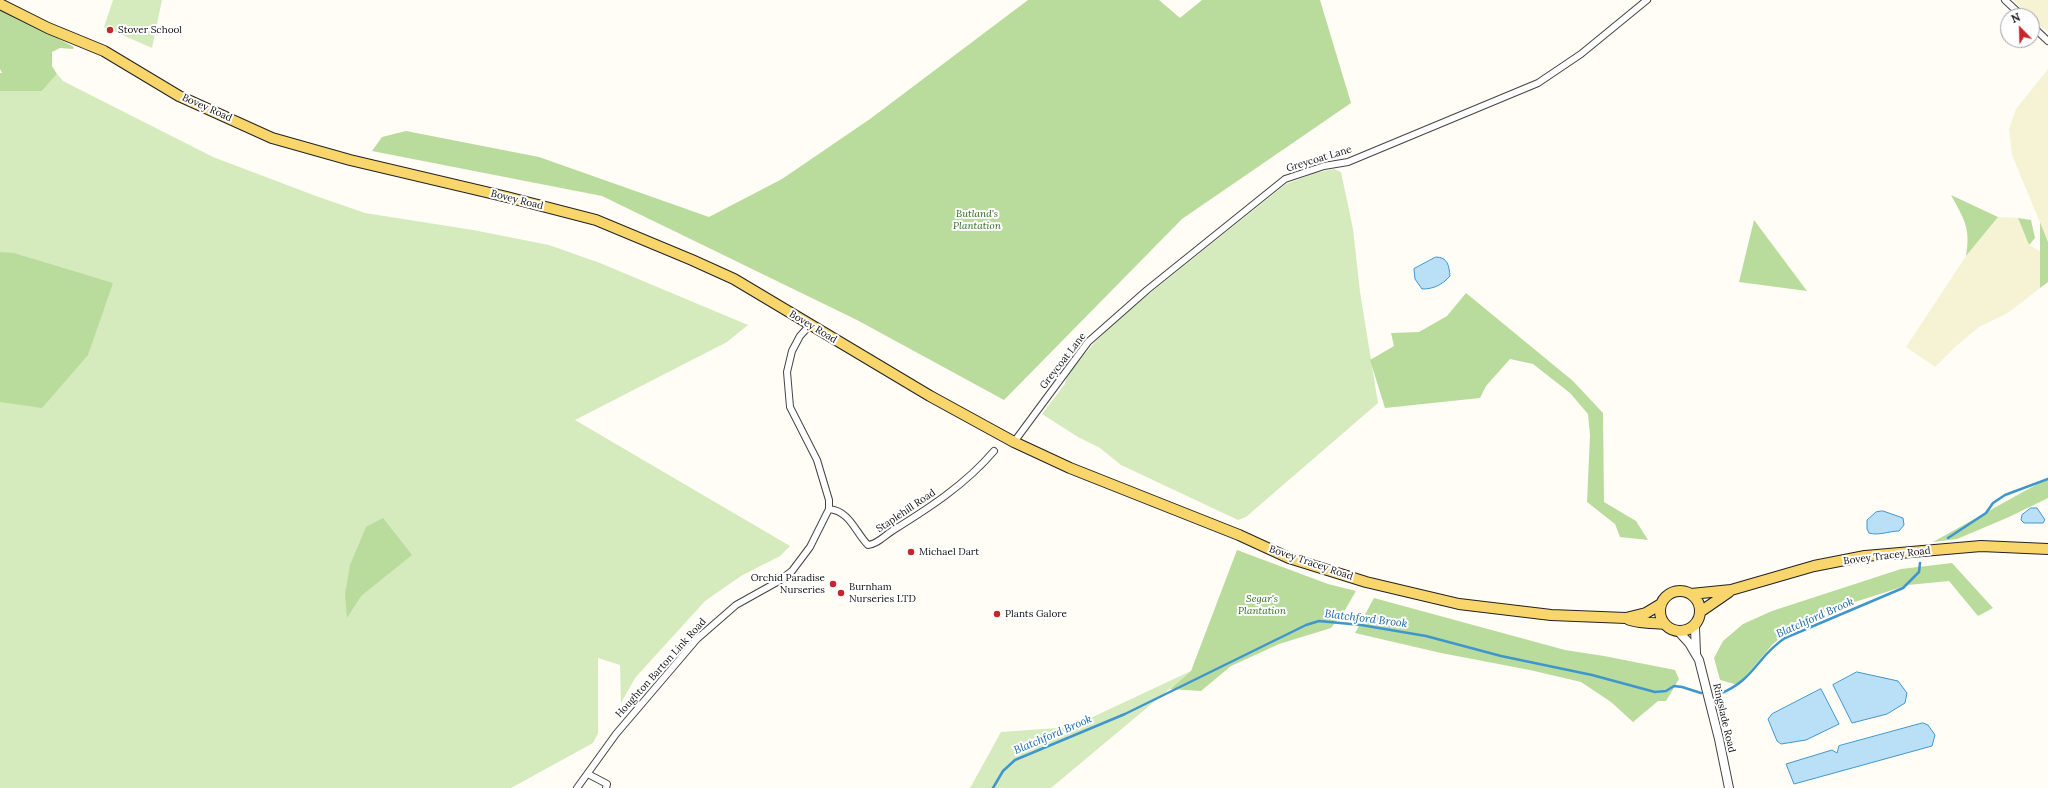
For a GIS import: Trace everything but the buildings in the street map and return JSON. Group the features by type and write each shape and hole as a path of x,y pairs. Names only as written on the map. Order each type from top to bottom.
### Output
{"main road":[{"name":"Bovey Road","path":"0,4 48,28 104,51 179,96 272,138 350,160 507,197 596,220 734,279 930,396 1014,442"},
{"name":"Bovey Tracey Road","path":"1014,442 1070,468 1239,535 1289,558 1366,582 1458,604 1552,615 1626,618 1646,613 1661,604"},
{"name":"Bovey Tracey Road","path":"1691,594 1731,590 1814,566 1865,556 1981,546 2048,549"},
{"name":"Bovey Tracey Road","path":"1700,612 1731,590"},
{"path":"1684,591 1691,594 1699,603 1700,612 1696,623 1691,628 1678,631 1669,628 1660,616 1661,604 1670,593 1684,591"},
{"name":"Bovey Tracey Road","path":"1626,618 1632,622 1647,621 1665,624"}],"street":[{"name":"Greycoat Lane","path":"1014,442 1088,342 1147,290 1285,179 1324,166 1348,162 1538,83 1581,54 1647,0"},
{"path":"2005,0 2014,8"},
{"path":"2040,34 2048,41"},
{"path":"810,325 797,341 792,351 787,372 790,407 817,460 830,500 829,509"},
{"name":"Staplehill Road","path":"829,509 838,510 845,516 868,545 876,543 891,532 934,506 982,465 994,451"},
{"name":"Houghton Barton Link Road","path":"577,788 588,774 595,761 616,734 697,639 736,605 779,581 801,561 810,547 829,509"},
{"name":"Ringslade Road","path":"1696,623 1696,653 1709,696 1729,788"},
{"name":"Ringslade Road","path":"1678,631 1696,653"},
{"path":"588,774 607,784 606,788"}],"shaded area":[{"path":"2014,0 2048,0 2048,32 2040,25 2040,8 2020,8"},
{"path":"2048,69 2048,242 2012,155 2009,129 2016,109"},
{"path":"1998,217 2018,218 2029,245 2040,251 2040,288 2008,313 1979,327 1955,347 1935,367 1906,347 1966,256"}],"green space":[{"path":"113,0 162,0 152,48 104,27"},
{"name":"Butland's Plantation","path":"1028,0 1159,0 1180,18 1202,0 1320,0 1351,103 1182,219 1004,400 857,320 602,196 372,151 382,137 406,131 539,157 709,217 782,179 870,119"},
{"path":"0,8 74,47 73,49 60,48 52,52 52,66 57,74 42,91 0,91 0,73 2,73 0,69"},
{"path":"57,74 63,81 213,157 316,196 365,213 473,230 549,245 600,263 748,325 727,342 575,420 790,546 780,556 741,576 705,601 635,678 621,703 620,665 598,658 598,733 593,743 511,788 0,788 0,91 42,91"},
{"path":"1334,169 1341,172 1353,229 1360,292 1378,403 1246,517 1238,520 1121,465 1100,448 1078,437 1042,414 1065,384 1067,375 1095,342 1119,318 1286,184 1315,173"},
{"path":"1951,195 1998,217 1966,256 1968,238 1967,231 1963,217"},
{"path":"2018,218 2031,220 2035,238 2029,245"},
{"path":"1754,220 1807,291 1739,282"},
{"path":"2040,222 2048,242 2048,282 2040,288"},
{"path":"0,252 14,253 113,283 88,355 42,408 0,402"},
{"path":"1466,293 1573,381 1603,413 1604,502 1636,521 1648,540 1620,537 1615,524 1587,502 1590,435 1588,414 1570,393 1533,364 1510,359 1486,386 1480,398 1385,408 1370,360 1394,346 1391,333 1419,332 1447,316"},
{"path":"2048,478 2048,498 2009,517 1957,539 1933,542"},
{"path":"383,518 412,555 361,596 347,618 345,594 350,565 366,527"},
{"name":"Segar's Plantation","path":"1237,550 1328,584 1356,591 1345,610 1331,628 1279,644 1231,666 1201,691 1170,689 1191,671"},
{"path":"1952,563 1993,608 1978,616 1949,581 1908,585 1805,618 1773,644 1738,685 1720,680 1714,658 1723,641 1743,624 1772,611 1901,569"},
{"path":"1374,598 1565,650 1675,670 1679,679 1666,701 1658,701 1633,722 1611,702 1581,682 1530,670 1441,653 1355,633"},
{"path":"1191,671 1051,788 970,788 1001,732 1057,728 1082,722"}],"water":[{"path":"1436,257 1440,257 1445,260 1450,276 1438,286 1422,289 1415,279 1414,269"},
{"path":"2031,508 2037,508 2045,520 2043,523 2024,523 2021,520 2022,515"},
{"path":"1883,511 1903,518 1904,525 1899,531 1876,534 1869,533 1867,529 1867,520 1876,512"},
{"path":"1857,672 1898,681 1907,693 1905,703 1887,714 1852,723 1833,685"},
{"path":"1821,689 1839,724 1806,740 1781,744 1777,741 1768,719 1772,714"},
{"path":"1923,723 1928,725 1935,735 1932,746 1794,784 1786,764 1832,750 1837,753 1839,746"}],"waterway":[{"name":"Blatchford Brook","path":"1948,538 1986,513 1993,503 2005,495 2048,479"},
{"name":"Blatchford Brook","path":"1719,694 1731,689 1740,682 1776,645 1785,638 1903,588 1919,572 1920,563"},
{"name":"Blatchford Brook","path":"993,788 1003,771 1015,760 1125,714 1306,625 1319,621 1361,625 1426,636 1501,656 1592,675 1655,692 1666,691 1674,686 1701,693"}],"place":[{"name":"Stover School","path":"110,30"},
{"name":"Michael Dart","path":"911,552"},
{"name":"Orchid Paradise Nurseries","path":"833,584"},
{"name":"Burnham Nurseries LTD","path":"841,593"},
{"name":"Plants Galore","path":"997,614"}]}
